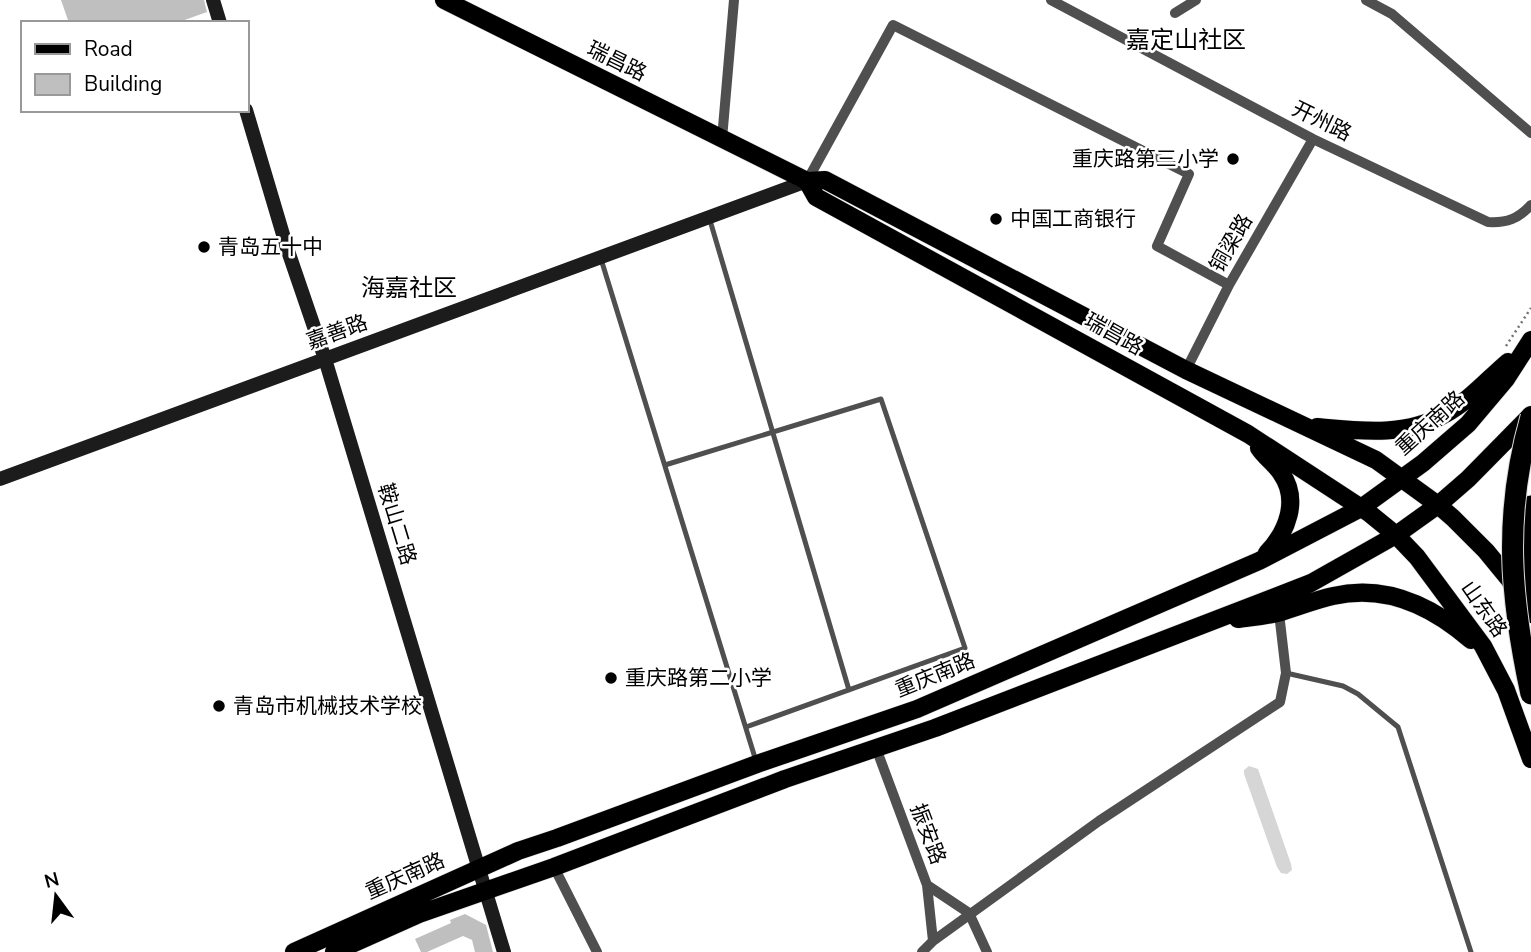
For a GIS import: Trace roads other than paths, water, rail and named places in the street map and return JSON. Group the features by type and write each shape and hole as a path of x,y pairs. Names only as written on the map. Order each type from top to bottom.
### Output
{"highway":[{"path":"1531,416 1513,511 1512,572 1520,645 1531,694"},
{"path":"1531,506 1531,587"}],"main road":[{"name":"瑞昌路","path":"444,0 807,181 825,180 1186,370 1376,460 1402,479"},
{"name":"瑞昌路","path":"807,181 816,197 1248,434 1361,508 1396,535"},
{"path":"1307,426 1384,431 1429,422 1462,403 1530,341"},
{"name":"重庆南路","path":"294,952 518,851 917,709 1259,561 1361,508 1402,479 1468,424 1506,379 1530,341"},
{"name":"重庆南路","path":"334,952 419,914 554,867 785,779 935,728 1311,583 1396,535 1438,505 1531,416"},
{"path":"1248,434 1281,474 1289,494 1287,524 1279,540 1259,561"},
{"path":"1531,450 1523,482 1521,522 1531,598"},
{"name":"山东路","path":"1402,479 1438,505 1486,551 1509,579 1531,614"},
{"name":"山东路","path":"1396,535 1449,598 1490,657 1506,690 1531,759"},
{"path":"1204,625 1279,613 1332,596 1383,594 1403,598 1445,618 1490,657"}],"street":[{"path":"213,0 219,21"},
{"path":"722,139 734,0"},
{"name":"开州路","path":"1051,0 1313,139 1488,222 1511,221 1522,215 1531,205"},
{"path":"1175,13 1196,0"},
{"path":"1366,0 1392,14 1531,133"},
{"path":"807,181 893,24 1189,174 1157,246 1229,285"},
{"name":"鞍山二路","path":"247,112 287,248 326,359 504,952"},
{"name":"铜梁路","path":"1186,370 1229,285 1313,139"},
{"name":"嘉善路","path":"0,479 807,181"},
{"path":"922,952 969,913 1098,821 1280,702 1286,673 1279,613"},
{"name":"振安路","path":"876,748 927,885 969,913"},
{"path":"554,867 597,952"},
{"path":"927,885 933,941"},
{"path":"969,913 986,952"}],"lane":[{"path":"709,217 849,690"},
{"path":"601,257 757,764"},
{"path":"665,465 881,399 965,648 746,727"},
{"path":"1286,673 1343,686 1358,694 1398,727 1471,952"}],"place":[{"name":"重庆路第三小学","path":"1233,159"},
{"name":"中国工商银行","path":"996,219"},
{"name":"青岛五十中","path":"204,247"},
{"name":"重庆路第二小学","path":"611,678"},
{"name":"青岛市机械技术学校","path":"219,706"}],"district":[{"name":"嘉定山社区","path":"1186,40"},
{"name":"海嘉社区","path":"409,288"}]}
